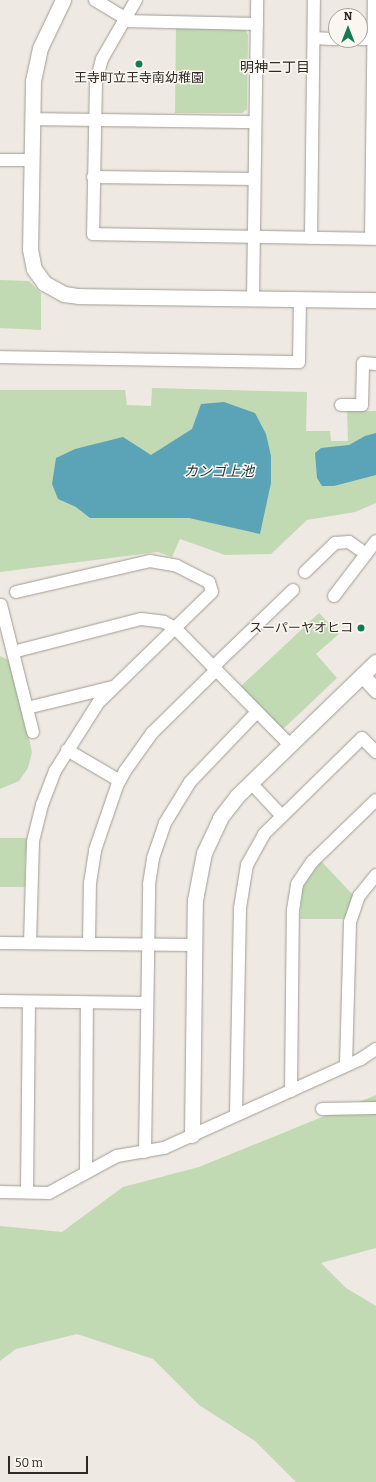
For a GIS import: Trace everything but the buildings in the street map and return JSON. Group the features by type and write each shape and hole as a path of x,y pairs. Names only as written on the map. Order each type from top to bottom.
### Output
{"street":[{"path":"63,0 50,23 36,62 32,119 30,256 38,276 50,287 64,294 79,296 376,300"},
{"path":"95,0 124,20 257,24"},
{"path":"136,0 102,59 98,71 94,120 93,234 374,239 374,0"},
{"path":"253,299 257,0"},
{"path":"311,238 314,0"},
{"path":"314,38 328,39"},
{"path":"32,119 255,122"},
{"path":"0,160 31,160"},
{"path":"94,177 254,179"},
{"path":"0,357 299,362 300,299"},
{"path":"341,405 362,405 363,363 376,364"},
{"path":"334,596 376,541"},
{"path":"304,572 335,543 348,542 366,554"},
{"path":"16,592 140,562 166,563 209,582 212,592 98,703 67,750 47,789 33,842 30,943"},
{"path":"89,944 90,883 94,850 120,781 157,728 214,668 293,590"},
{"path":"1,605 33,732"},
{"path":"13,652 141,619 164,622 175,628 290,745"},
{"path":"192,1135 196,890 204,853 220,818 251,783 376,662"},
{"path":"362,675 376,690"},
{"path":"27,708 114,687"},
{"path":"145,1152 150,872 165,823 199,771 257,712"},
{"path":"236,1115 242,884 257,845 282,816 362,738 376,752"},
{"path":"67,750 120,781"},
{"path":"251,783 282,816"},
{"path":"291,1091 293,910 297,884 312,862 376,800"},
{"path":"346,1066 350,922 359,896 376,875"},
{"path":"0,943 194,945"},
{"path":"0,1001 147,1003"},
{"path":"27,1192 29,1002"},
{"path":"86,1172 88,1002"},
{"path":"0,1192 49,1193 117,1156 158,1150 346,1066 376,1049"},
{"path":"322,1108 376,1108"}],"green space":[{"path":"176,28 245,29 248,35 247,109 242,113 175,113"},
{"path":"0,280 29,281 41,293 41,330 0,328"},
{"path":"152,388 307,392 306,431 330,431 331,441 348,441 347,411 376,411 376,503 355,512 307,520 271,554 225,555 180,539 172,557 158,552 0,572 0,390 125,390 127,405 151,406"},
{"path":"319,613 339,634 316,654 337,678 280,732 240,687"},
{"path":"0,656 12,662 32,752 28,768 19,781 0,789"},
{"path":"0,838 28,838 25,861 25,887 0,887"},
{"path":"321,861 354,896 346,919 300,919 302,888"},
{"path":"376,1095 376,1248 321,1263 346,1288 376,1306 376,1482 296,1482 255,1441 199,1405 153,1359 77,1334 16,1349 0,1361 0,1226 62,1232 123,1187 199,1167"}],"water":[{"name":"カンゴ上池","path":"224,402 255,413 266,434 271,456 271,483 260,534 189,518 90,518 76,507 58,499 52,484 56,458 75,449 123,437 151,455 192,429 201,404"},
{"path":"376,433 376,475 334,486 322,486 317,478 315,453 321,448 349,445 365,436"}],"place":[{"name":"王寺町立王寺南幼稚園","path":"139,64"},
{"name":"スーパーヤオヒコ","path":"361,628"}],"district":[{"name":"明神二丁目","path":"275,68"}]}
